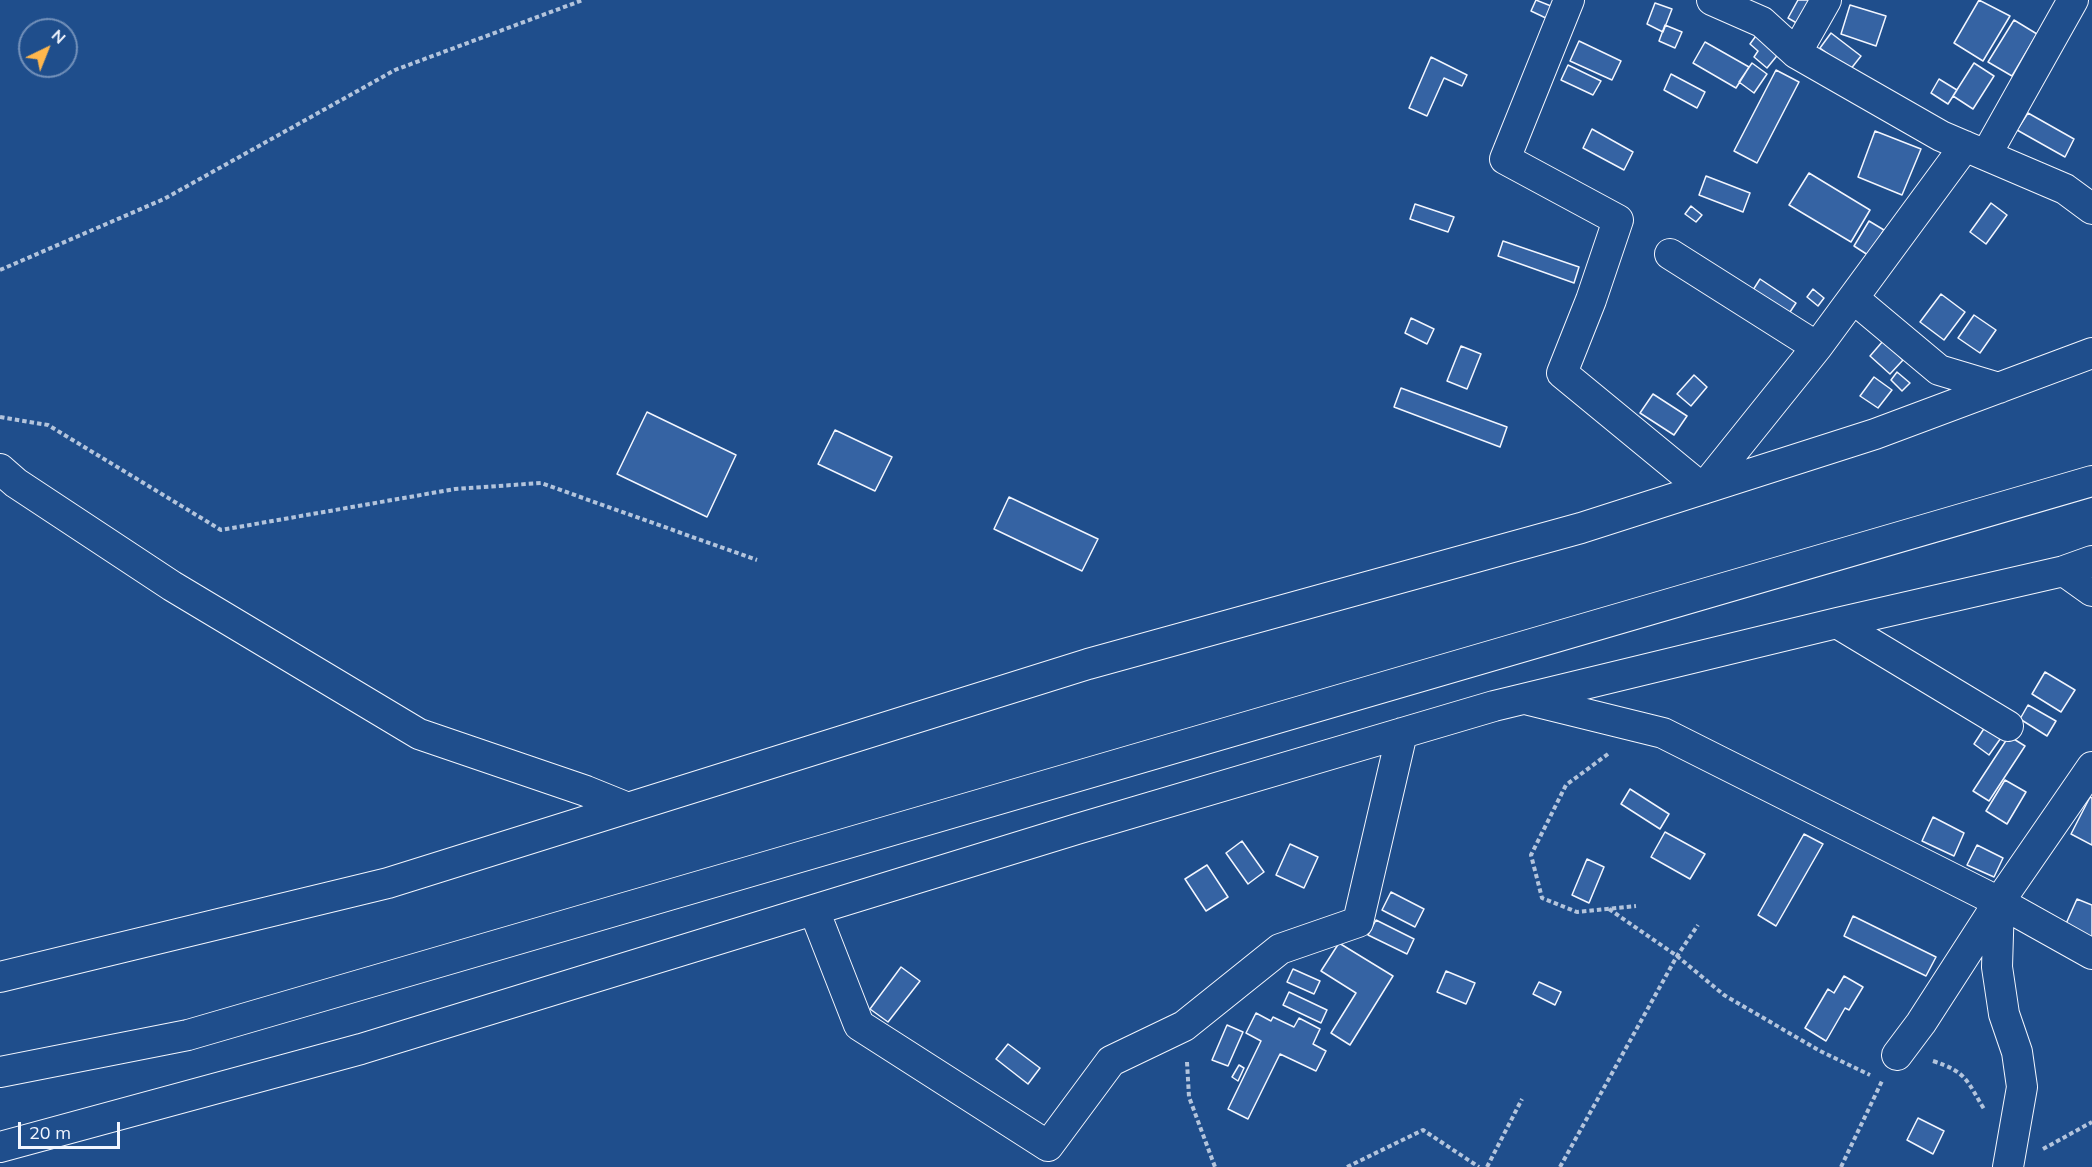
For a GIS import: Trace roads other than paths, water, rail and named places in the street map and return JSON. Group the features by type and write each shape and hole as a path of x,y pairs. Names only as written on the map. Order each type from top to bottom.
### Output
{"street":[{"path":"1569,0 1505,159 1617,220 1591,300 1562,373 1703,489"},
{"path":"1713,0 1762,22 1796,53 1941,136 2065,189 2092,209"},
{"path":"1796,53 1826,0"},
{"path":"1703,489 1817,347 1853,298 1976,151 2073,0"},
{"path":"1670,254 1817,347"},
{"path":"1853,298 1940,370 1999,388"},
{"path":"0,977 388,883 1088,664 1570,531 1875,434 2092,353"},
{"path":"0,470 16,483 172,586 418,734 586,791 628,808"},
{"path":"0,1072 188,1035 2092,482"},
{"path":"0,1147 361,1049 1077,829 1523,698 2064,571 2092,561"},
{"path":"2064,571 2092,591"},
{"path":"1837,623 2008,726"},
{"path":"1523,698 1663,733 1998,902 2092,954"},
{"path":"814,910 859,1025 1048,1146 1111,1061 1184,1026 1280,950 1358,922 1402,733"},
{"path":"1897,1055 1921,1023 1998,902 2092,767"},
{"path":"1998,902 1997,968 2004,1014 2017,1052 2022,1087 2020,1156"}]}
